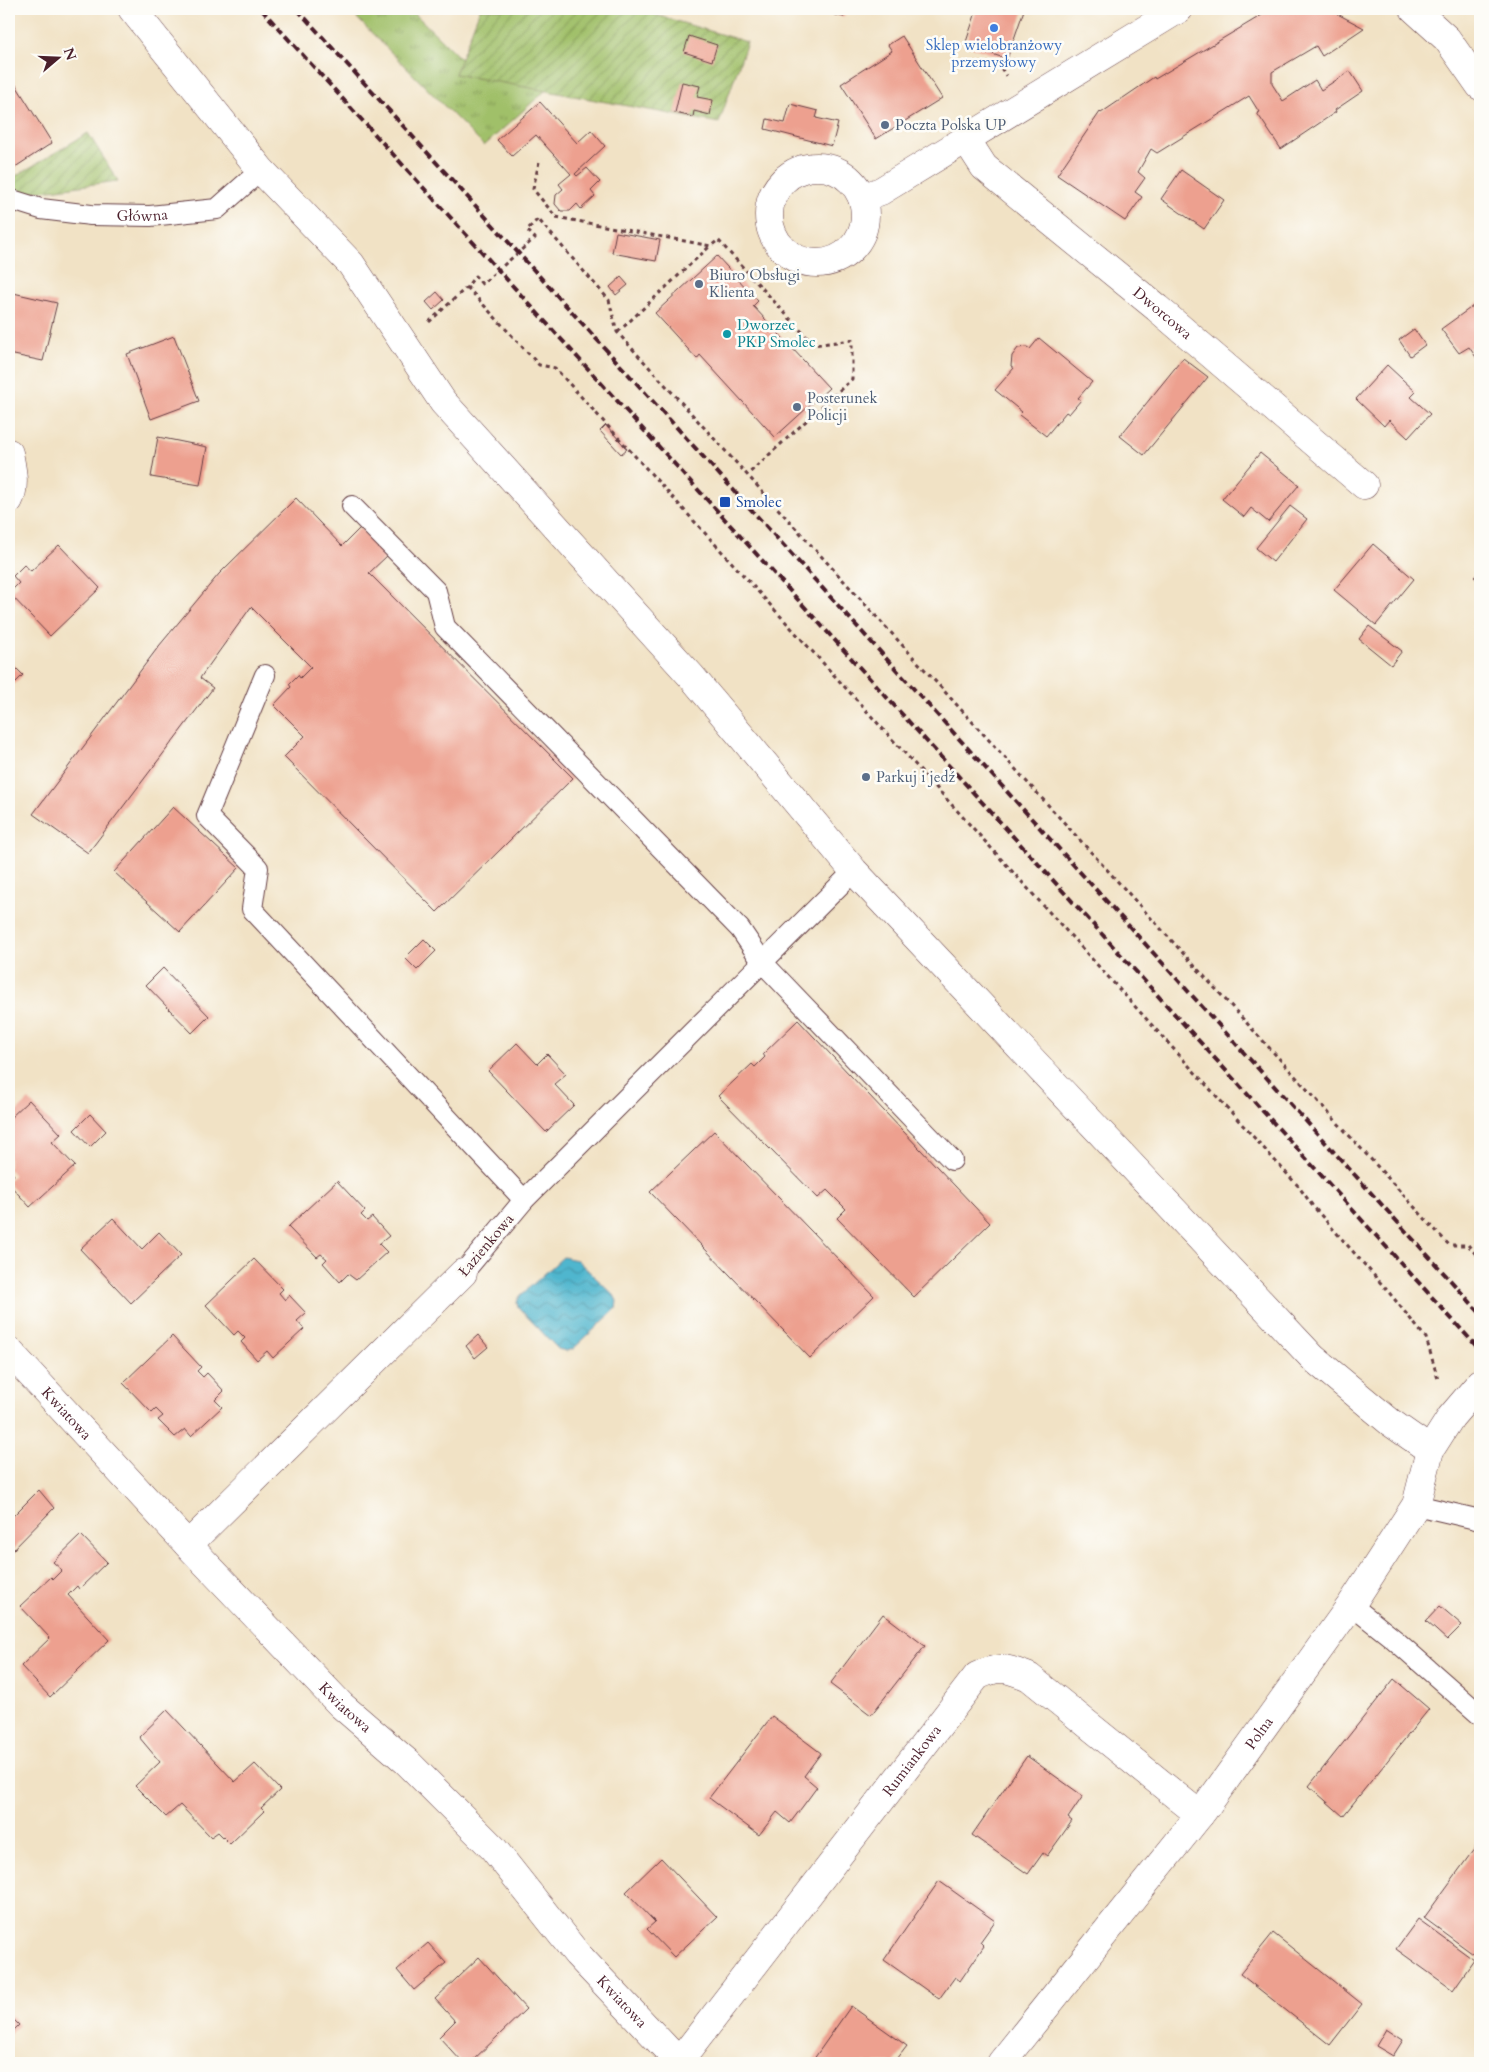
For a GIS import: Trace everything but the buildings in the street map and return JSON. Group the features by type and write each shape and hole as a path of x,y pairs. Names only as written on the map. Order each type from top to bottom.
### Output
{"street":[{"path":"132,9 261,170 351,264 443,402 692,677 854,871 1313,1358 1390,1422 1430,1450"},
{"path":"862,198 881,192 1179,9"},
{"path":"1414,9 1430,21 1447,39 1480,86"},
{"name":"Dworcowa","path":"966,139 984,167 1157,308 1364,485"},
{"path":"9,453 12,472 12,493 9,500"},
{"name":"Łazienkowa","path":"188,1544 464,1274"},
{"name":"Kwiatowa","path":"9,1351 341,1705 407,1762 493,1848 577,1954 680,2063"},
{"name":"Polna","path":"1001,2063 1200,1815 1351,1605 1416,1505 1430,1450 1451,1418 1480,1382"},
{"name":"Rumiankowa","path":"680,2063 977,1676 992,1669 1009,1668 1029,1676 1200,1815"}],"lane":[{"name":"Główna","path":"9,200 41,210 91,215 150,216 217,209 261,170"},
{"path":"352,506 436,591 445,627 740,929 763,963 952,1160"},
{"path":"266,675 207,816 258,868 252,909 524,1200"},
{"name":"Łazienkowa","path":"464,1274 524,1200 854,871"},
{"path":"1416,1505 1480,1520"},
{"path":"1351,1605 1395,1640 1480,1715"}],"path":[{"path":"539,162 533,189 556,216 711,246"},
{"path":"405,345 467,286 475,276 482,284 535,238 527,230 538,220 609,300 618,332 747,475 1449,1245 1468,1245 1480,1259"},
{"path":"618,332 718,240 814,345 852,340 852,379 747,475"},
{"path":"467,286 539,365 555,368 1299,1187 1426,1338 1451,1418"}],"green space":[{"path":"348,9 410,9 461,59 455,74 546,90 484,146"},
{"path":"480,9 636,9 747,42 719,123 455,74"},
{"path":"88,133 118,181 20,194 9,186 9,180"}],"water":[{"path":"563,1257 577,1260 614,1295 617,1301 616,1309 573,1349 566,1351 558,1349 518,1307 517,1302 520,1296"}],"railway":[{"path":"261,9 1480,1350"},
{"path":"297,9 1480,1313"}],"place":[{"name":"Sklep wielobranżowy przemysłowy","path":"994,28"},
{"name":"Poczta Polska UP","path":"885,125"},
{"name":"Biuro Obsługi Klienta","path":"699,284"},
{"name":"Dworzec PKP Smolec","path":"727,334"},
{"name":"Posterunek Policji","path":"797,407"},
{"name":"Smolec","path":"725,502"},
{"name":"Parkuj i jedź","path":"866,777"}]}
